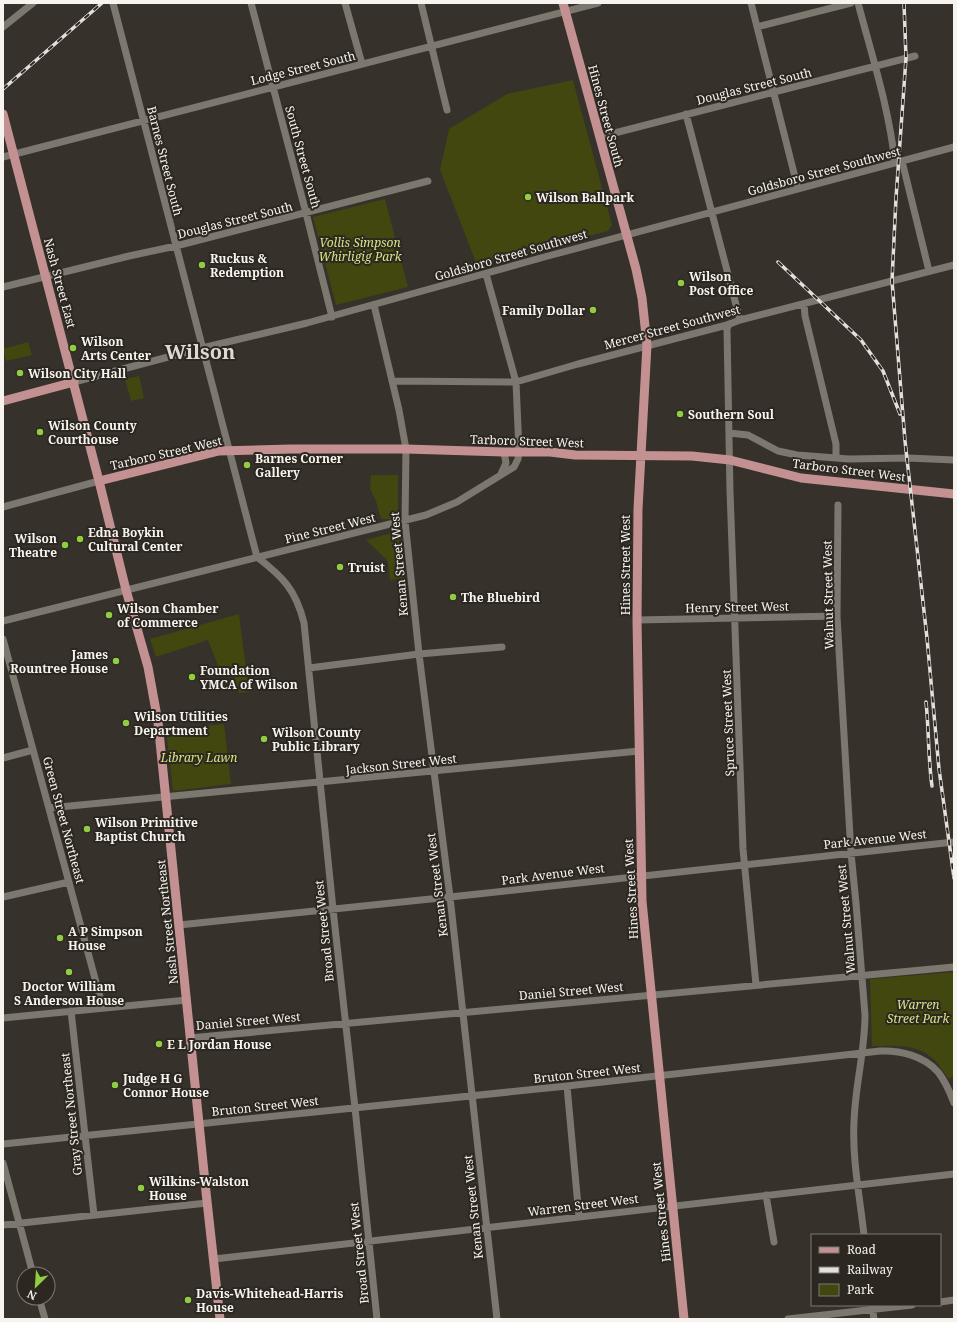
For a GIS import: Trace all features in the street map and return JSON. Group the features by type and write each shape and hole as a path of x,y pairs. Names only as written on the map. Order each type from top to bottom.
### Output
{"main road":[{"name":"Hines Street South","path":"564,7 627,235 642,298 647,345"},
{"name":"Nash Street East","path":"3,114 99,481"},
{"name":"Hines Street West","path":"647,345 638,509 637,620 641,875 644,933 684,1319"},
{"path":"3,401 74,382"},
{"name":"Tarboro Street West","path":"99,481 219,451 291,449 406,449 550,452 575,455 692,456 730,460 801,478 954,494"},
{"name":"Nash Street Northeast","path":"99,481 126,590 153,688 158,722 220,1319"}],"street":[{"path":"3,27 33,3"},
{"name":"Barnes Street South","path":"113,3 228,451 257,557"},
{"name":"South Street South","path":"251,3 274,87 332,317"},
{"path":"345,3 362,64"},
{"path":"421,3 446,110"},
{"name":"Lodge Street South","path":"3,157 432,46 564,7 598,3"},
{"path":"751,3 798,189"},
{"path":"757,27 851,3"},
{"path":"858,3 891,127 898,162 929,271"},
{"name":"Douglas Street South","path":"599,136 915,56"},
{"path":"686,114 740,320"},
{"name":"Goldsboro Street Southwest","path":"74,382 202,348 275,332 332,317 711,212 954,147"},
{"name":"Douglas Street South","path":"3,287 176,246 428,181"},
{"name":"Mercer Street Southwest","path":"392,381 516,382 740,320 954,265"},
{"path":"486,274 516,382 519,451"},
{"path":"804,304 805,316 836,444 836,458"},
{"name":"Kenan Street West","path":"374,305 406,449 405,521 419,654 450,897 497,1319"},
{"name":"Spruce Street West","path":"729,324 727,329 729,433 743,849 756,985"},
{"path":"729,433 748,434 778,451 797,455 836,458 908,458 954,460"},
{"name":"Pine Street West","path":"3,621 405,521 443,509 514,467 518,459 519,451"},
{"path":"500,475 506,463 504,452"},
{"path":"3,508 99,481"},
{"name":"Walnut Street West","path":"838,505 837,616 851,853 866,1015 854,1123 858,1185 864,1234"},
{"name":"Broad Street West","path":"257,557 283,579 298,603 304,623 377,1319"},
{"name":"Henry Street West","path":"637,620 837,616"},
{"name":"Green Street Northeast","path":"3,639 103,1008"},
{"path":"309,668 419,654 502,647"},
{"path":"3,758 33,750"},
{"name":"Jackson Street West","path":"49,808 165,798 639,751"},
{"name":"Park Avenue West","path":"179,924 450,897 954,842"},
{"path":"3,897 69,882"},
{"name":"Daniel Street West","path":"190,1038 954,967"},
{"path":"3,1018 187,1000"},
{"name":"Gray Street Northeast","path":"71,1011 94,1215"},
{"name":"Bruton Street West","path":"3,1144 890,1051 909,1055 925,1062 938,1072 944,1081 954,1103"},
{"path":"567,1086 579,1217"},
{"path":"3,1163 31,1266"},
{"name":"Warren Street West","path":"214,1259 954,1174"},
{"path":"766,1195 774,1242"},
{"path":"3,1225 207,1203"},
{"path":"941,1302 954,1300"},
{"path":"41,1306 45,1319"},
{"path":"788,1319 873,1307 892,1306"},
{"path":"873,1307 874,1319"}],"green space":[{"name":"Wilson Ballpark","path":"573,80 612,225 608,231 477,265 440,170 449,129 507,94"},
{"name":"Vollis Simpson Whirligig Park","path":"385,199 408,287 336,305 313,217"},
{"path":"28,342 32,355 6,361 3,349"},
{"path":"139,376 144,398 131,401 125,379"},
{"path":"371,475 398,475 398,519 381,519 376,501 370,489"},
{"path":"392,533 399,538 404,578 390,580 388,561 366,540"},
{"path":"239,614 249,692 239,693 232,669 220,671 208,640 156,657 150,639"},
{"name":"Library Lawn","path":"224,724 231,784 173,791 166,730"},
{"name":"Warren Street Park","path":"954,972 954,1076 949,1079 934,1059 918,1049 903,1046 872,1046 870,979"}],"railway":[{"path":"3,89 102,3"},
{"path":"904,3 906,58 896,198 892,281 905,441 927,638 939,769 954,878"},
{"path":"778,262 861,340 883,371 900,414"},
{"path":"926,702 932,786"}],"place":[{"name":"Wilson Ballpark","path":"528,197"},
{"name":"Ruckus & Redemption","path":"202,265"},
{"name":"Wilson Post Office","path":"681,283"},
{"name":"Family Dollar","path":"593,310"},
{"name":"Wilson Arts Center","path":"73,348"},
{"name":"Wilson City Hall","path":"20,373"},
{"name":"Southern Soul","path":"680,414"},
{"name":"Wilson County Courthouse","path":"40,432"},
{"name":"Barnes Corner Gallery","path":"247,465"},
{"name":"Edna Boykin Cultural Center","path":"80,539"},
{"name":"Wilson Theatre","path":"65,545"},
{"name":"Truist","path":"340,567"},
{"name":"The Bluebird","path":"453,597"},
{"name":"Wilson Chamber of Commerce","path":"109,615"},
{"name":"James Rountree House","path":"116,661"},
{"name":"Foundation YMCA of Wilson","path":"192,677"},
{"name":"Wilson Utilities Department","path":"126,723"},
{"name":"Wilson County Public Library","path":"264,739"},
{"name":"Wilson Primitive Baptist Church","path":"87,829"},
{"name":"A P Simpson House","path":"60,938"},
{"name":"Doctor William S Anderson House","path":"69,972"},
{"name":"E L Jordan House","path":"159,1044"},
{"name":"Judge H G Connor House","path":"115,1085"},
{"name":"Wilkins-Walston House","path":"141,1188"},
{"name":"Davis-Whitehead-Harris House","path":"188,1300"}],"district":[{"name":"Wilson","path":"200,351"}]}
